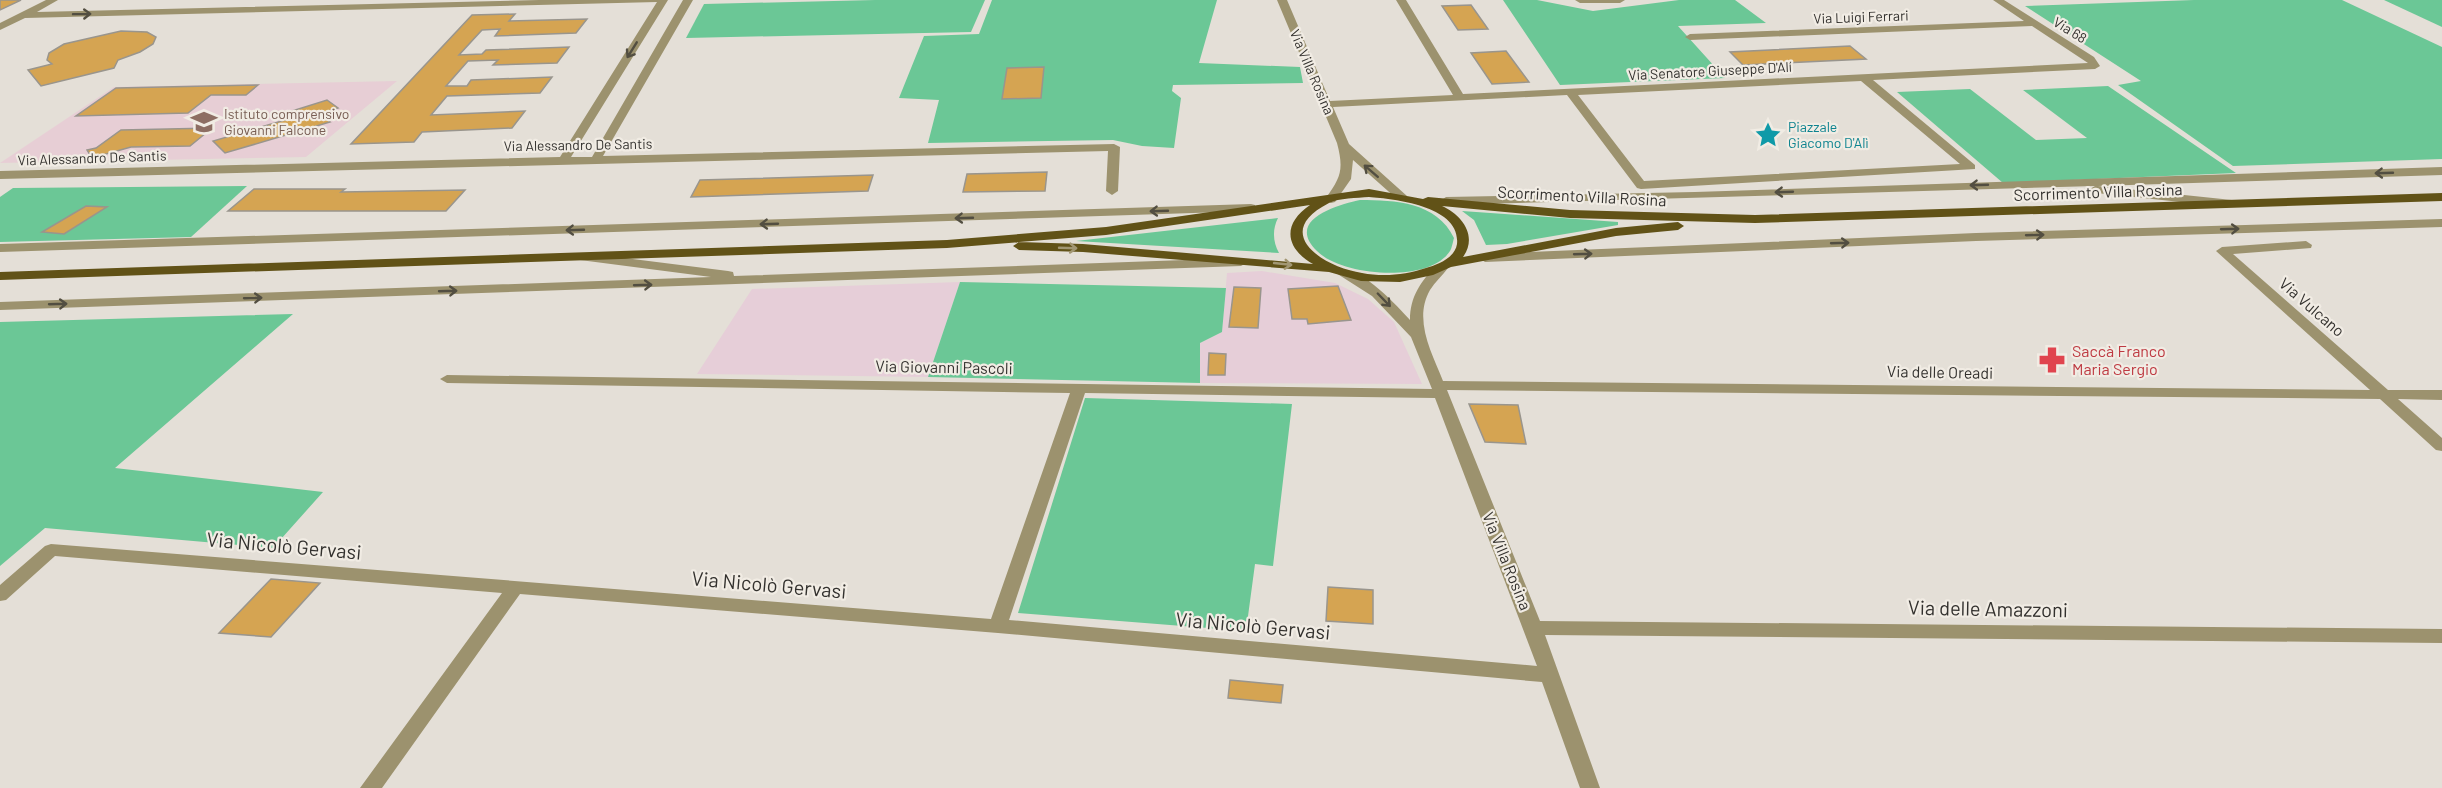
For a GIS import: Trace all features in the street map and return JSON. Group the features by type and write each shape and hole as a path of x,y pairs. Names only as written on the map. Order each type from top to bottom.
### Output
{"main road":[{"path":"0,276 947,244 1106,231 1369,194 1404,197 1439,209 1459,226 1463,236 1462,246 1457,256 1444,266"},
{"name":"Scorrimento Villa Rosina","path":"1404,197 1570,214 1755,219 2442,197"},
{"path":"1328,200 1307,210 1297,221 1294,234 1300,248 1314,260 1339,272"},
{"name":"Scorrimento Villa Rosina","path":"947,244 1083,248 1260,262 1363,277 1395,278 1425,274 1444,266 1616,232 1755,219"}],"street":[{"path":"0,27 48,2 245,0"},
{"path":"263,9 277,0"},
{"path":"296,9 309,0"},
{"path":"23,15 655,0"},
{"path":"596,159 663,0"},
{"path":"564,160 688,0"},
{"name":"Via Villa Rosina","path":"1282,0 1343,143 1348,164 1346,182 1328,200"},
{"path":"1401,0 1460,98"},
{"path":"1580,0 1620,0"},
{"name":"Via 68","path":"1998,0 2090,59 2095,66"},
{"name":"Via Luigi Ferrari","path":"1690,37 2034,23"},
{"name":"Via Senatore Giuseppe D'Alí","path":"1325,104 2095,66"},
{"path":"1570,92 1641,185 1971,167 1865,79"},
{"name":"Via Villa Rosina","path":"1343,143 1367,168 1404,197"},
{"name":"Via Alessandro De Santis","path":"0,175 1114,147 1112,191"},
{"path":"1431,201 1590,199 2036,182 2442,171"},
{"path":"2036,182 2242,204"},
{"path":"0,248 1281,207"},
{"path":"1482,258 2000,237 2442,223"},
{"name":"Via Vulcano","path":"2306,245 2222,251 2442,446"},
{"path":"582,257 777,281"},
{"path":"0,306 777,281 1260,262"},
{"name":"Via Villa Rosina","path":"1444,266 1427,284 1415,306 1418,336 1533,628 1590,788"},
{"name":"Via Villa Rosina","path":"1339,272 1377,293 1418,336"},
{"name":"Via Giovanni Pascoli","path":"447,380 1439,390"},
{"path":"998,626 1080,387"},
{"name":"Via delle Oreadi","path":"1439,390 2442,394"},
{"name":"Via Nicolò Gervasi","path":"0,595 51,550 998,626 1550,675"},
{"path":"370,788 516,587"},
{"name":"Via delle Amazzoni","path":"1533,628 2442,636"}],"shaded area":[{"name":"Istituto comprensivo Giovanni Falcone","path":"397,81 306,157 0,163 114,87"},
{"path":"1262,271 1335,283 1368,299 1394,322 1422,384 1200,383 1200,343 1222,332 1227,273"},
{"path":"960,282 928,377 697,374 752,289"}],"green space":[{"path":"985,0 971,32 686,38 704,4"},
{"path":"992,0 1217,0 1199,63 1300,67 1303,83 1173,85 1172,91 1181,98 1174,148 1142,146 1113,140 928,143 939,100 899,98 924,36 979,34"},
{"path":"1503,0 1537,0 1593,11 1679,0 1735,0 1766,23 1678,26 1725,78 1560,85"},
{"path":"2194,0 2342,0 2442,47 2442,159 2233,166 2118,85 2141,81 2025,6"},
{"path":"2384,0 2442,0 2442,27"},
{"path":"2108,86 2236,173 2003,183 1897,92 1970,89 2036,140 2087,138 2023,90"},
{"path":"247,186 191,237 0,242 0,197 13,188"},
{"path":"1360,200 1401,203 1426,210 1447,226 1454,238 1450,251 1439,262 1405,272 1364,271 1329,260 1317,251 1309,240 1307,231 1310,223 1328,210"},
{"path":"1462,211 1618,222 1618,225 1507,244 1486,245 1474,220"},
{"path":"1278,218 1274,236 1279,253 1076,241"},
{"path":"960,282 1226,288 1222,332 1200,343 1200,383 928,377"},
{"path":"293,314 115,468 323,492 273,548 45,528 0,566 0,322"},
{"path":"1085,398 1292,404 1273,566 1255,564 1246,631 1018,613"}],"building":[{"path":"0,0 21,0 0,10"},
{"path":"1471,5 1488,29 1458,30 1442,6"},
{"path":"515,14 509,21 587,19 576,33 495,36 500,29 482,30 459,55 482,54 486,50 569,47 557,63 493,65 498,60 468,61 446,86 467,86 471,80 552,77 540,93 447,96 431,115 525,111 512,128 422,132 414,142 351,144 472,15"},
{"path":"121,31 147,32 156,37 153,44 140,52 118,60 114,68 41,86 28,70 52,64 47,60 49,53 64,44"},
{"path":"1850,46 1866,59 1743,65 1730,52"},
{"path":"1506,51 1529,82 1492,84 1471,53"},
{"path":"1044,67 1041,98 1002,99 1007,68"},
{"path":"258,85 246,95 211,95 188,113 76,116 116,88"},
{"path":"327,100 338,108 319,114 330,122 225,153 213,141 299,116 292,111"},
{"path":"212,128 190,146 131,147 92,158 87,150 96,148 121,130"},
{"path":"1047,172 1045,191 963,192 967,174"},
{"path":"873,175 868,191 691,197 700,180"},
{"path":"254,189 345,189 341,192 465,190 446,211 228,211"},
{"path":"86,206 107,207 64,234 42,232"},
{"path":"1338,286 1351,320 1308,324 1307,319 1292,319 1288,289"},
{"path":"1234,287 1261,288 1258,328 1229,327"},
{"path":"1209,353 1226,354 1225,375 1208,375"},
{"path":"1469,404 1518,405 1526,444 1485,442"},
{"path":"271,579 320,583 271,637 219,633"},
{"path":"1328,587 1373,590 1373,624 1326,621"},
{"path":"1230,680 1283,685 1281,703 1228,698"}],"place":[{"name":"Istituto comprensivo Giovanni Falcone","path":"204,122"},
{"name":"Piazzale Giacomo D'Alì","path":"1768,135"},
{"name":"Saccà Franco Maria Sergio","path":"2052,360"}]}
